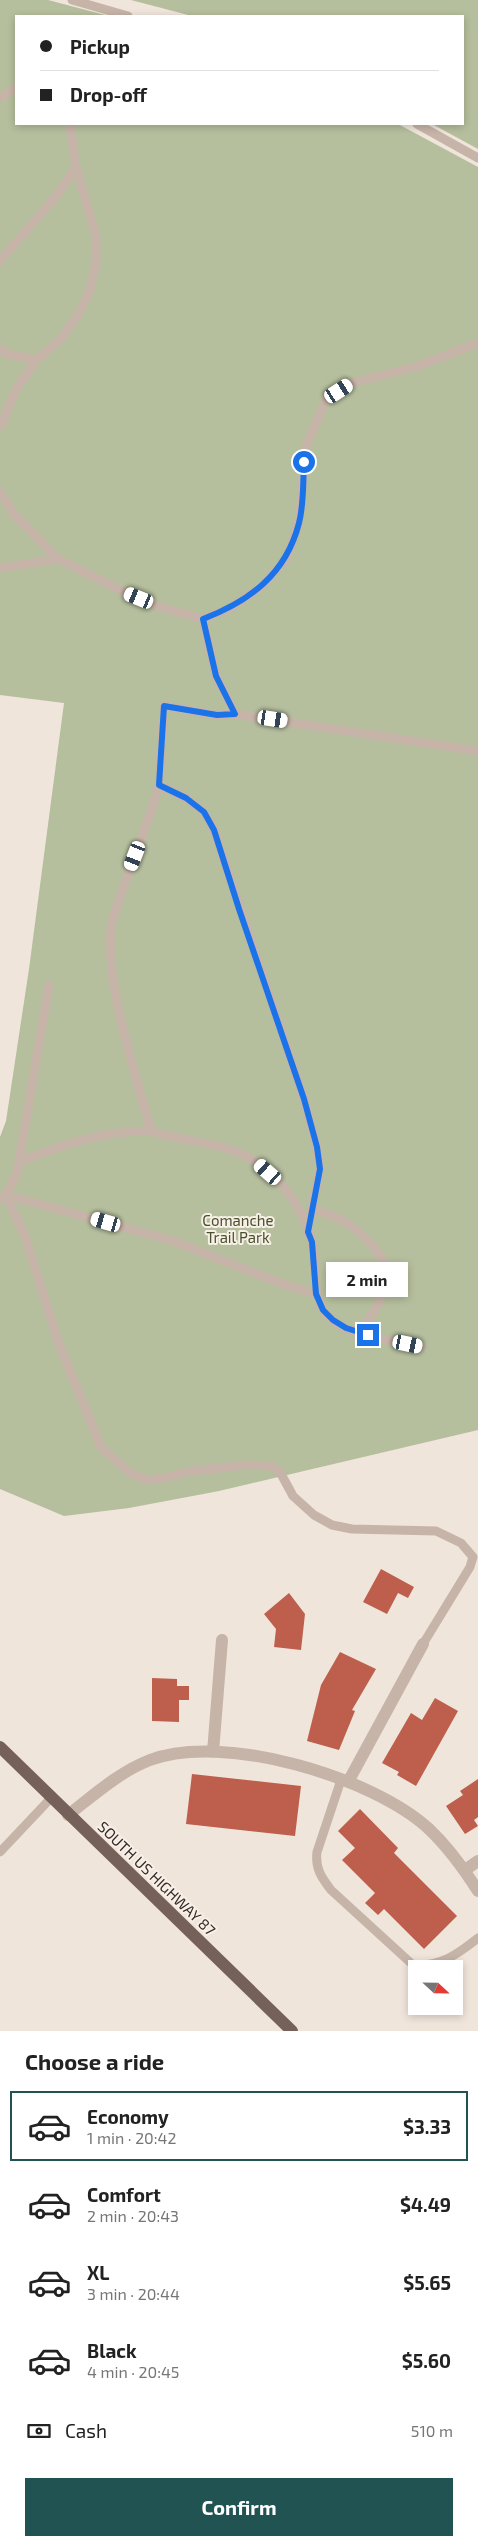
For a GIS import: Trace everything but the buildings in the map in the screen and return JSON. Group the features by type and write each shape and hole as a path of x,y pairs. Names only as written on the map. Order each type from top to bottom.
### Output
{"main road":[{"name":"SOUTH US HIGHWAY 87","path":"0,1747 292,2031"}],"street":[{"path":"213,1752 222,1640"},
{"path":"345,1781 423,1644"},
{"path":"68,1815 116,1778 150,1760 190,1752 229,1752 270,1758 345,1781 388,1802 428,1828 465,1870 478,1891"},
{"path":"465,1870 478,1861"}],"lane":[{"path":"72,0 124,15"},
{"path":"0,98 15,89"},
{"path":"0,426 16,390 36,360 61,339 80,312 90,290 96,264 96,236 76,167 70,125"},
{"path":"418,125 478,158"},
{"path":"0,261 57,195 76,167"},
{"path":"0,492 14,514 58,559 166,609 203,619 231,608 262,586 287,558 299,522 306,446 326,400 351,383 415,367 478,343"},
{"path":"0,348 7,354 36,360"},
{"path":"0,568 58,559"},
{"path":"203,619 216,676 235,714"},
{"path":"151,1131 122,1025 110,945 113,920 152,811 159,785 164,706 217,715 235,714 478,751"},
{"path":"159,785 186,798 204,812 214,830 304,1099 317,1147 320,1169 308,1232"},
{"path":"3,1197 17,1173 49,986"},
{"path":"19,1162 87,1139 126,1131 151,1131 170,1138 232,1148 254,1160 282,1184 298,1209 312,1242 316,1294 323,1310 333,1320 355,1331 421,1347"},
{"path":"3,1197 173,1241 285,1285 316,1294"},
{"path":"3,1197 25,1236 59,1344 101,1447 130,1473 147,1480 192,1470 245,1465 271,1466 280,1472 293,1496 314,1515 332,1525 352,1530 436,1532 461,1543 473,1557 470,1567 423,1644"},
{"path":"312,1208 346,1222 374,1250 384,1263 387,1274 385,1287 374,1314 368,1322 355,1331"},
{"path":"345,1781 317,1852 316,1864 321,1878 331,1890 413,1965 428,1966 453,1957 478,1938"},
{"path":"0,1852 51,1798"}],"green space":[{"name":"Comanche Trail Park","path":"0,0 48,0 105,15 15,15 15,125 400,125 478,167 478,1430 219,1491 129,1508 64,1516 0,1489 0,1137 6,1121 29,969 64,703 0,695"},
{"path":"131,0 478,0 478,149 434,125 464,125 464,15 188,15"}],"route":[{"path":"304,462 299,522 287,558 262,586 231,608 203,619 216,676 235,714 217,715 164,706 163,750 159,785 186,798 204,812 214,830 304,1099 317,1147 320,1169 308,1232 312,1242 316,1294 323,1310 333,1320 346,1328 368,1335"}]}
